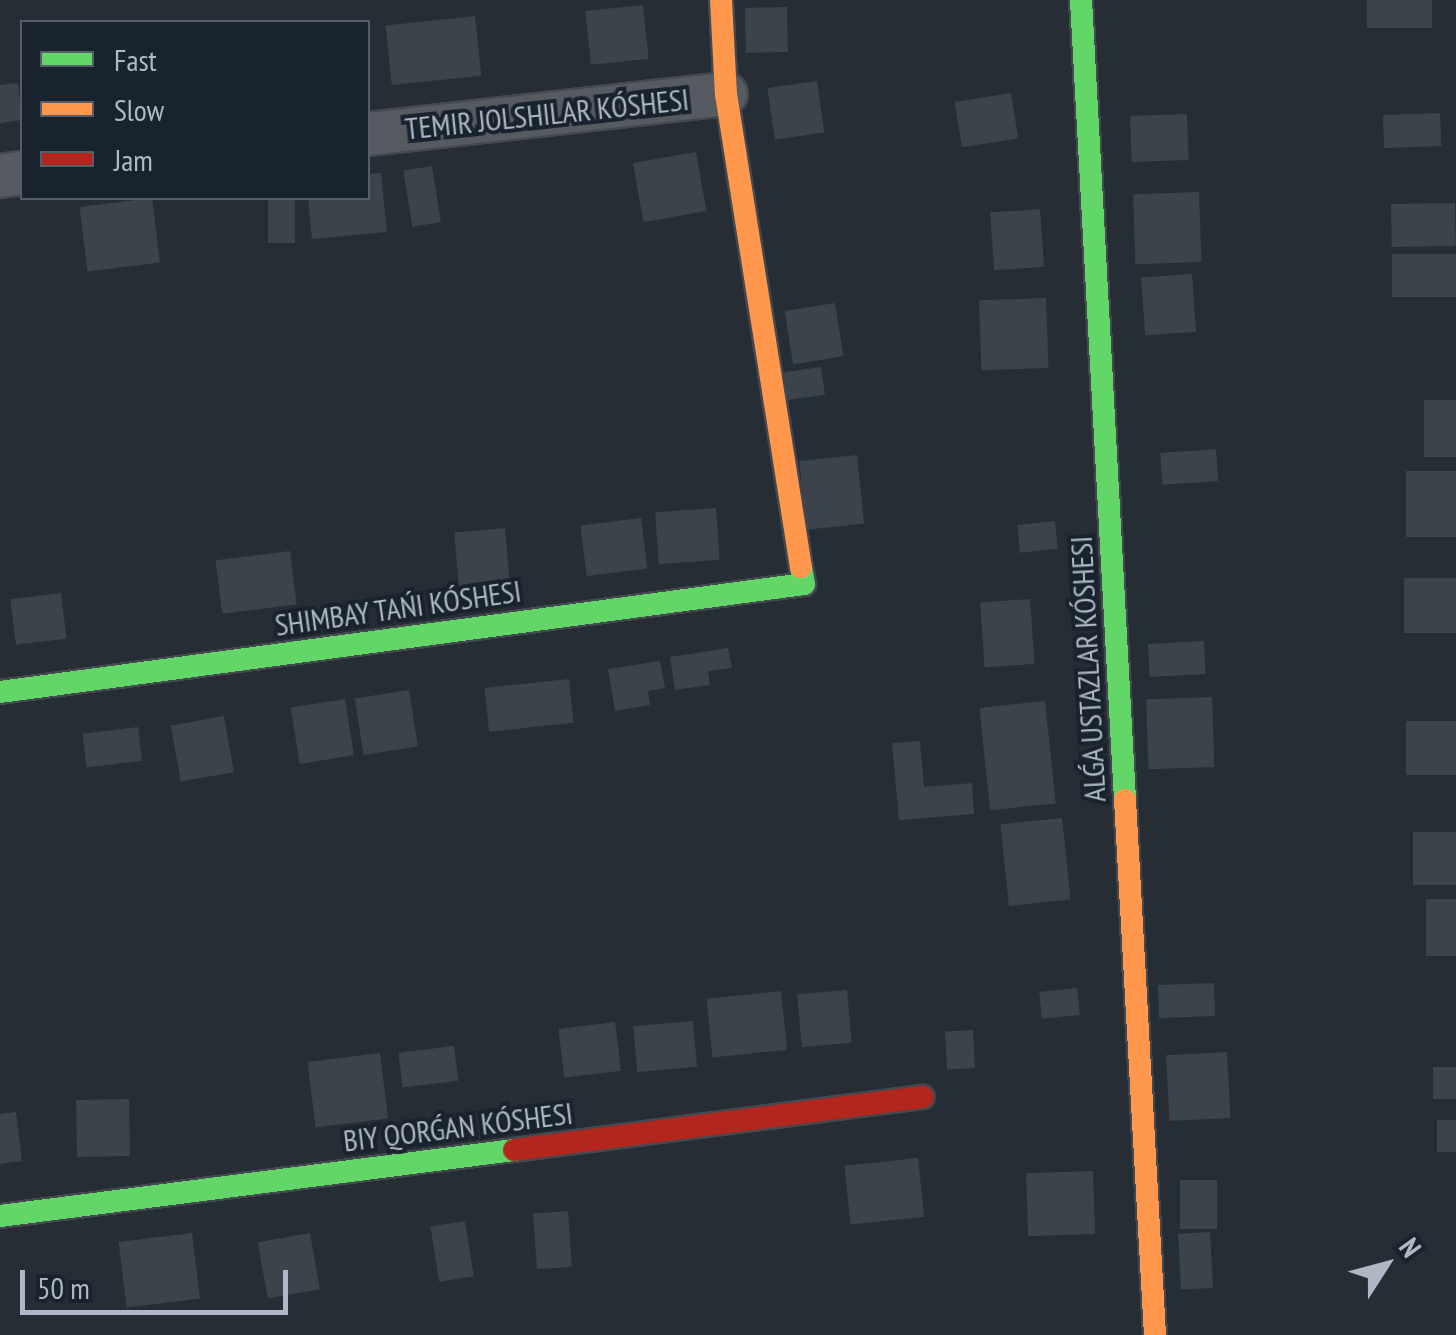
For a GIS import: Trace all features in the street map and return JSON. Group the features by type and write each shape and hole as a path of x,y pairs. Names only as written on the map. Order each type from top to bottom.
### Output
{"street":[{"path":"0,692 804,584 726,94 721,0"},
{"name":"ALǴA USTAZLAR KÓSHESI","path":"1081,0 1155,1335"},
{"path":"370,134 726,94"},
{"name":"BIY QORǴAN KÓSHESI","path":"0,1216 923,1098"}],"building":[{"path":"1367,0 1432,0 1432,28 1367,28"},
{"path":"643,5 649,59 591,65 585,11"},
{"path":"787,7 788,52 746,53 745,8"},
{"path":"475,16 481,76 392,85 385,25"},
{"path":"817,81 824,132 775,139 767,88"},
{"path":"18,83 20,120 0,123 0,85"},
{"path":"1011,93 1018,138 962,147 955,102"},
{"path":"1440,113 1441,146 1384,148 1383,115"},
{"path":"1187,114 1189,160 1132,162 1130,116"},
{"path":"696,152 706,211 643,222 633,163"},
{"path":"432,166 441,222 412,227 403,171"},
{"path":"381,173 387,232 312,239 308,200 370,200 370,174"},
{"path":"1199,192 1201,262 1135,264 1133,194"},
{"path":"152,200 160,263 87,271 80,207"},
{"path":"268,200 295,200 295,243 268,243"},
{"path":"1455,203 1456,246 1392,247 1391,204"},
{"path":"1040,209 1044,267 994,270 990,212"},
{"path":"1392,254 1456,254 1456,297 1392,297"},
{"path":"1192,274 1196,332 1145,335 1141,278"},
{"path":"1046,298 1048,368 981,370 979,300"},
{"path":"835,303 843,356 793,364 785,311"},
{"path":"821,367 825,395 787,400 783,372"},
{"path":"1424,400 1456,400 1456,457 1424,457"},
{"path":"1216,449 1218,481 1162,485 1160,453"},
{"path":"857,455 864,524 807,530 799,461"},
{"path":"1406,471 1456,471 1456,537 1406,537"},
{"path":"716,508 720,560 659,564 655,512"},
{"path":"641,518 647,569 587,576 580,525"},
{"path":"1055,521 1058,549 1020,553 1017,525"},
{"path":"505,528 510,582 459,586 454,532"},
{"path":"290,551 297,605 222,614 216,560"},
{"path":"1404,578 1456,578 1456,633 1404,633"},
{"path":"61,593 67,639 16,645 10,599"},
{"path":"1030,599 1035,664 985,667 980,602"},
{"path":"1204,641 1206,674 1150,677 1148,644"},
{"path":"728,648 732,668 708,671 710,685 675,690 670,657"},
{"path":"660,661 665,688 648,691 650,705 615,711 608,669"},
{"path":"569,679 574,723 489,732 484,688"},
{"path":"409,690 418,746 364,755 355,699"},
{"path":"1212,697 1214,767 1148,769 1146,699"},
{"path":"345,699 354,755 300,764 291,708"},
{"path":"1045,701 1056,803 990,810 979,708"},
{"path":"224,716 234,772 181,782 171,725"},
{"path":"1406,721 1456,721 1456,775 1406,775"},
{"path":"138,727 142,761 87,768 82,734"},
{"path":"920,741 924,787 972,783 974,814 899,820 892,743"},
{"path":"1062,818 1071,900 1009,906 1000,824"},
{"path":"1413,832 1456,832 1456,885 1413,885"},
{"path":"1426,899 1456,899 1456,956 1426,956"},
{"path":"1214,983 1215,1016 1159,1018 1158,985"},
{"path":"1077,988 1080,1015 1042,1019 1039,992"},
{"path":"847,990 852,1043 802,1047 797,994"},
{"path":"781,991 787,1050 713,1058 706,999"},
{"path":"693,1021 697,1067 637,1072 633,1026"},
{"path":"615,1022 621,1071 564,1078 558,1029"},
{"path":"973,1030 975,1068 947,1069 945,1031"},
{"path":"454,1046 458,1081 403,1088 398,1053"},
{"path":"1227,1052 1230,1118 1170,1121 1166,1055"},
{"path":"380,1053 388,1119 316,1127 308,1062"},
{"path":"1433,1067 1456,1067 1456,1099 1433,1099"},
{"path":"129,1099 130,1156 77,1157 76,1100"},
{"path":"16,1112 22,1161 0,1164 0,1114"},
{"path":"1437,1120 1456,1120 1456,1152 1437,1152"},
{"path":"918,1158 924,1217 851,1224 844,1166"},
{"path":"1093,1171 1095,1234 1028,1236 1026,1173"},
{"path":"1180,1180 1217,1180 1217,1229 1180,1229"},
{"path":"568,1211 572,1267 537,1269 533,1213"},
{"path":"465,1221 474,1276 439,1282 430,1226"},
{"path":"1210,1232 1213,1288 1181,1290 1178,1234"},
{"path":"192,1233 200,1299 127,1308 119,1242"},
{"path":"310,1233 320,1289 268,1298 258,1242"}],"traffic: fast":[{"path":"1081,0 1125,800"},
{"path":"0,692 804,584 801,567"},
{"path":"0,1216 514,1150"}],"traffic: slow":[{"path":"721,0 726,94 801,567"},
{"path":"1125,800 1155,1335"}],"traffic: jam":[{"path":"514,1150 923,1097"}]}
